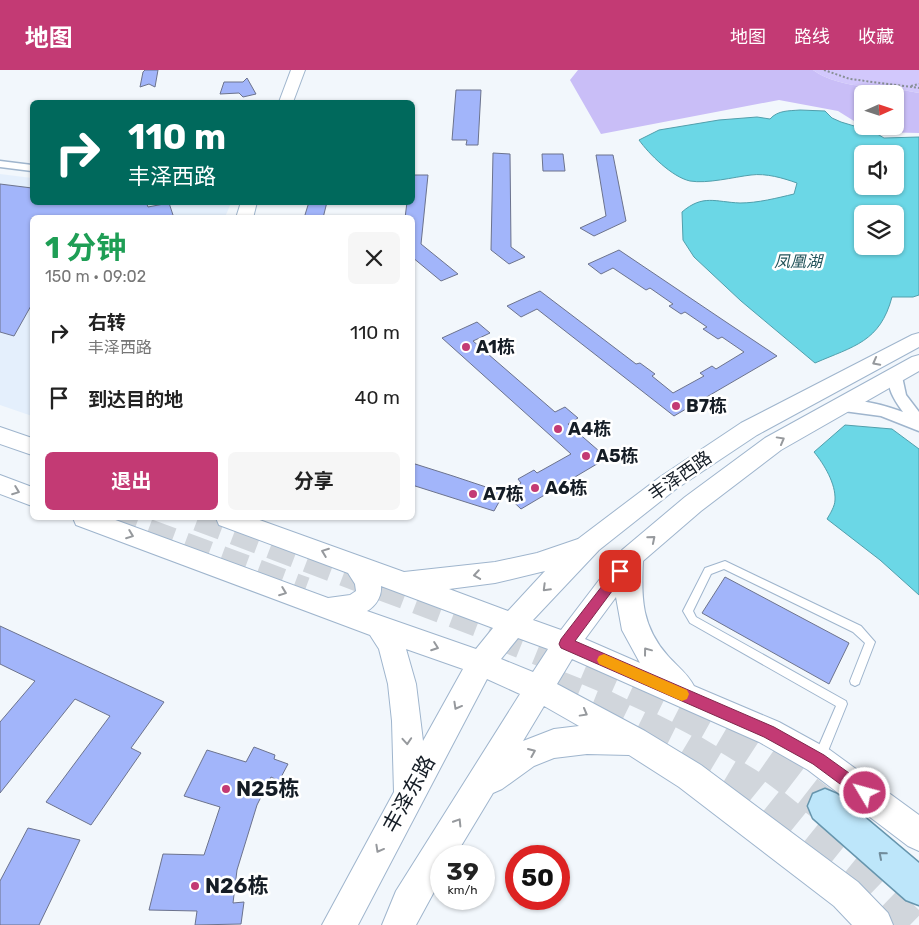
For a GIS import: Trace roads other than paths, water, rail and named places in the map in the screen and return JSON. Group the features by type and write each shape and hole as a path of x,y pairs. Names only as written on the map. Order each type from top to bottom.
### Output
{"main road":[{"path":"287,100 298,70"},
{"name":"丰泽西路","path":"480,664 532,601 590,543 668,483 749,429 919,339"},
{"name":"丰泽西路","path":"540,689 566,644 631,557 693,504 773,444 919,362"},
{"path":"0,435 30,446"},
{"path":"0,484 30,496"},
{"path":"90,520 480,664 540,689 634,741 690,776 846,894 876,925"},
{"path":"234,520 566,644 769,732 818,760 919,835"},
{"path":"401,581 457,578 521,568 552,560 590,543"},
{"path":"631,557 628,587 630,613 640,642 660,668 693,699"},
{"path":"325,608 346,609 365,601 369,595 369,586 364,573 355,564"},
{"path":"379,628 393,649 401,682 408,738 410,793"},
{"name":"丰泽东路","path":"339,925 480,664"},
{"path":"399,925 408,903 540,689"},
{"path":"478,789 514,760 555,742 587,738 634,741"},
{"path":"825,806 919,887"}],"street":[{"path":"0,164 30,168"},
{"path":"896,375 895,381 899,395 919,422"},
{"path":"841,406 875,408 893,413 919,426"}],"lane":[{"path":"818,760 842,704 693,620 688,611 708,571 725,565 857,629 870,642 855,681"}],"water":[{"name":"凤凰湖","path":"825,111 832,118 854,126 854,135 879,135 884,138 919,137 919,295 913,297 892,297 887,312 880,324 864,341 815,363 741,301 694,257 683,240 682,212 689,206 709,200 740,203 767,200 794,194 797,183 774,176 763,175 712,181 690,181 669,170 639,140 659,130 719,120 757,117 770,119 780,112"},
{"path":"845,425 892,429 919,449 919,595 880,560 827,519 834,505 834,487 829,474 814,452"}],"tunnel":[{"path":"116,520 305,590"},
{"path":"203,520 494,630"},
{"path":"491,629 624,684 690,715 761,758 825,806"},
{"path":"546,683 596,703 683,746 748,785 852,869 910,925"}],"place":[{"name":"A1栋","path":"466,347"},
{"name":"B7栋","path":"676,406"},
{"name":"A4栋","path":"558,429"},
{"name":"A5栋","path":"586,456"},
{"name":"A6栋","path":"535,488"},
{"name":"A7栋","path":"473,494"},
{"name":"N25栋","path":"226,789"},
{"name":"N26栋","path":"195,886"}]}
